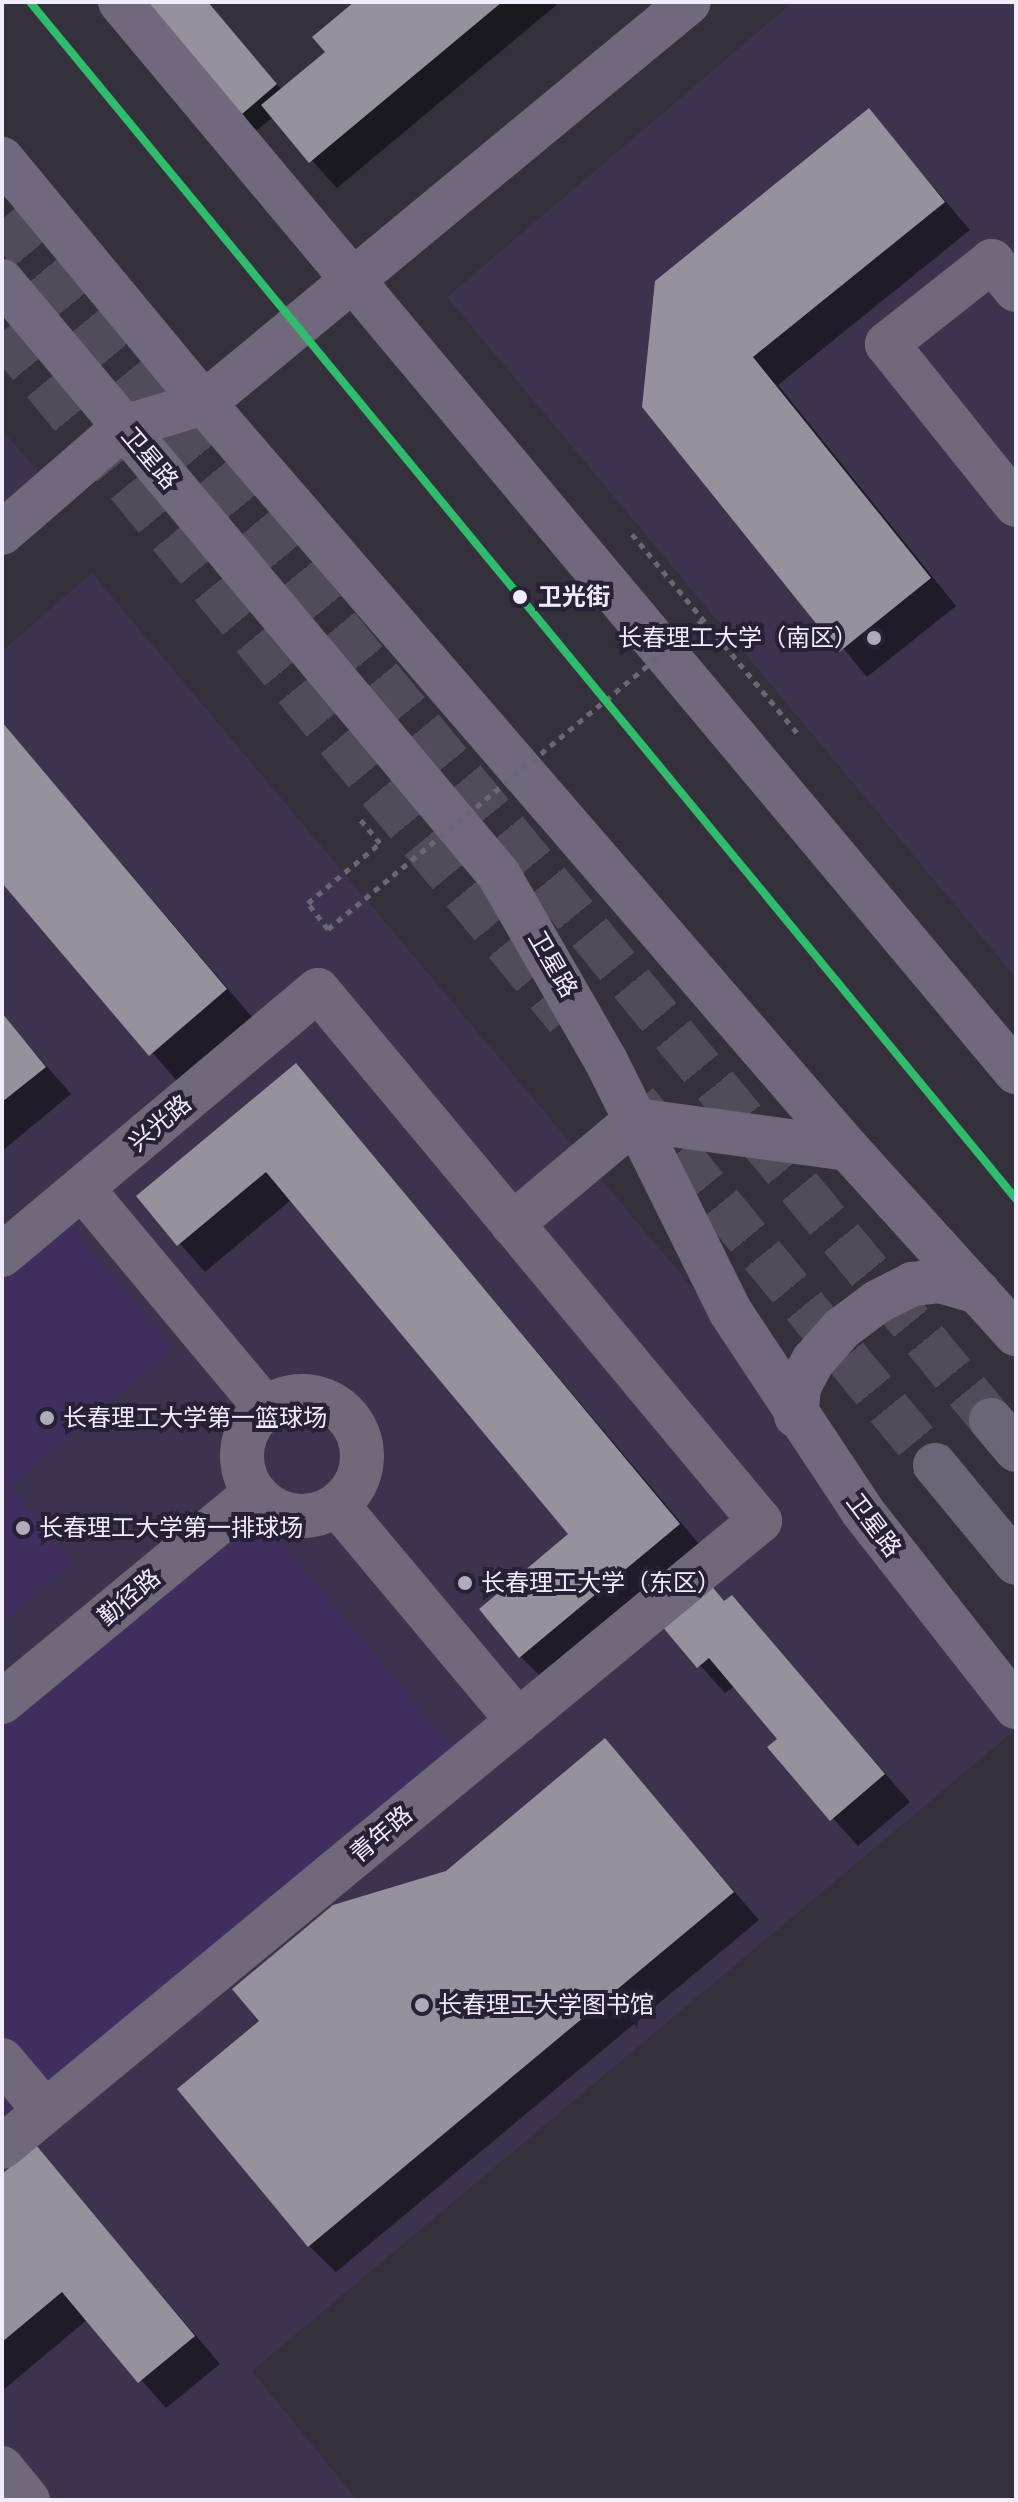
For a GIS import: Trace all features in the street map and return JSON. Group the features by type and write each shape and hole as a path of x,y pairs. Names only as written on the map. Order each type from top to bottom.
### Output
{"highway":[{"path":"935,1465 1016,1563"}],"main road":[{"path":"120,2 1016,1072"},
{"path":"2,533 124,427 204,403 689,2"},
{"path":"2,159 204,403 848,1149 1016,1334"},
{"name":"卫星路","path":"2,281 499,875 549,955 636,1120 730,1311 796,1416 863,1512 1016,1707"},
{"path":"636,1120 848,1149"},
{"path":"796,1416 799,1387 813,1361 841,1329 877,1302 912,1284 940,1281 978,1292"}],"lane":[{"path":"1016,290 992,261 887,344 1016,505"},
{"name":"兴光路","path":"2,1255 318,990 512,1224"},
{"path":"512,1224 636,1120"},
{"path":"82,1188 267,1410"},
{"name":"青年路","path":"2,2147 760,1521 512,1224"},
{"path":"298,1395 335,1406 349,1419 358,1436 360,1465 350,1491 337,1505 298,1516 278,1511 255,1493 242,1465 243,1444 250,1425 267,1410 279,1400 298,1395"},
{"name":"勤径路","path":"2,1702 255,1493"},
{"path":"337,1505 518,1721"},
{"path":"2,2060 45,2111"},
{"path":"2,2468 28,2500"}],"path":[{"path":"632,534 800,736"},
{"path":"358,817 380,843 308,903 328,929 703,620"}],"shaded area":[{"name":"长春理工大学（南区）","path":"793,2 1016,2 1016,978 447,297"},
{"path":"2,430 51,487 2,527"},
{"name":"长春理工大学（东区）","path":"92,573 841,1465 1016,1700 1016,1729 252,2371 357,2500 2,2500 2,651"},
{"name":"长春理工大学第一篮球场","path":"66,1220 173,1350 9,1486 73,1563 2,1621 2,1273"},
{"path":"251,1506 451,1747 2,2120 2,1713"}],"building":[{"path":"132,2 208,2 277,84 234,121"},
{"path":"354,2 502,2 309,163 261,105 325,52 312,37"},
{"path":"869,108 945,202 753,357 931,578 839,652 642,407 655,281"},
{"path":"2,722 227,989 149,1056 2,883"},
{"path":"2,1013 46,1067 2,1102"},
{"path":"296,1063 680,1524 519,1658 479,1609 568,1534 266,1172 177,1246 136,1196"},
{"path":"710,1584 724,1601 732,1595 885,1774 830,1821 767,1747 777,1739 709,1658 697,1668 661,1625"},
{"name":"长春理工大学图书馆","path":"605,1738 734,1892 308,2247 177,2089 259,2021 232,1989 333,1905 446,1871"},
{"path":"36,2145 195,2336 138,2383 62,2292 2,2342 2,2174"}],"tunnel":[{"path":"2,219 991,1420"},
{"path":"2,332 567,1018"},
{"path":"636,1102 935,1465"}],"transit line":[{"path":"30,2 1016,1199"}],"place":[{"name":"卫光街","path":"520,597"},
{"name":"长春理工大学（南区）","path":"874,638"},
{"name":"长春理工大学第一篮球场","path":"47,1418"},
{"name":"长春理工大学第一排球场","path":"23,1528"},
{"name":"长春理工大学（东区）","path":"465,1583"},
{"name":"长春理工大学图书馆","path":"422,2005"}]}
